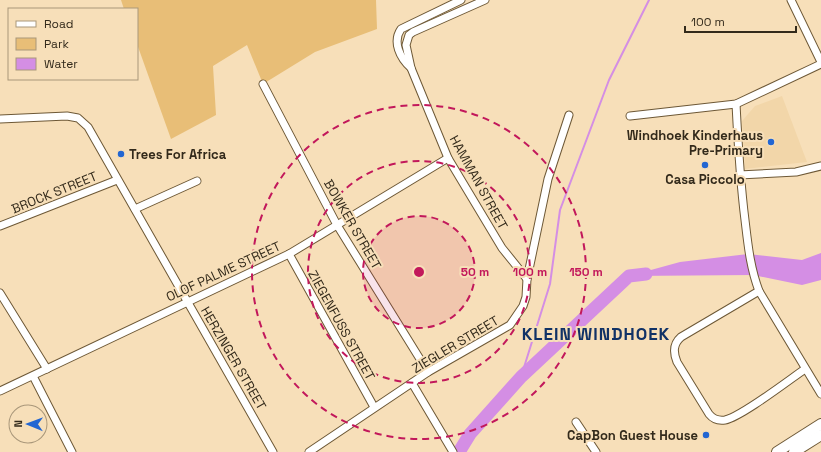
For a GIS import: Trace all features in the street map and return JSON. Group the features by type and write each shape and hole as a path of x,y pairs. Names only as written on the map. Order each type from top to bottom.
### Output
{"main road":[{"path":"777,452 821,424"},
{"path":"794,452 821,435"}],"street":[{"path":"411,68 406,64 397,46 396,40 401,29 461,0"},
{"name":"HAMMAN STREET","path":"485,0 413,32 409,35 406,45 411,68 448,158 502,248 527,279"},
{"path":"630,116 736,104 821,63 791,0"},
{"name":"BOWKER STREET","path":"263,84 337,225 428,372"},
{"path":"736,104 739,175 748,254 759,291 821,394"},
{"name":"ZIEGLER STREET","path":"308,452 428,372 510,325 523,306 526,297 527,279 548,179 569,114"},
{"name":"HERZINGER STREET","path":"0,119 67,116 78,118 92,132 117,180 188,301 273,452"},
{"name":"OLOF PALME STREET","path":"0,391 289,254 448,158"},
{"path":"739,175 796,172 821,166"},
{"name":"BROCK STREET","path":"0,226 117,180"},
{"path":"135,209 197,181"},
{"name":"ZIEGENFUSS STREET","path":"289,254 374,407"},
{"path":"759,291 681,337 677,341 674,348 674,355 677,362 709,414 719,421 735,416 805,369"},
{"path":"0,293 47,369"},
{"path":"33,376 72,452"},
{"path":"412,383 453,452"},
{"path":"576,422 596,452"}],"shaded area":[{"name":"Windhoek Kinderhaus Pre-Primary","path":"782,96 807,162 745,169 742,121 755,106"}],"green space":[{"path":"121,0 376,0 377,29 315,52 263,84 247,45 213,66 216,115 171,139 138,47 138,8 124,8"}],"water":[{"path":"821,253 821,280 802,285 753,275 629,276 680,262 748,254 802,260"}],"waterway":[{"path":"521,377 550,284 560,210 609,80 649,0"},
{"path":"459,452 470,434 521,377 629,276 646,274"}],"place":[{"name":"Windhoek Kinderhaus Pre-Primary","path":"771,142"},
{"name":"Trees For Africa","path":"121,154"},
{"name":"Casa Piccolo","path":"705,165"},
{"name":"CapBon Guest House","path":"706,435"}],"district":[{"name":"KLEIN WINDHOEK","path":"596,334"}]}
